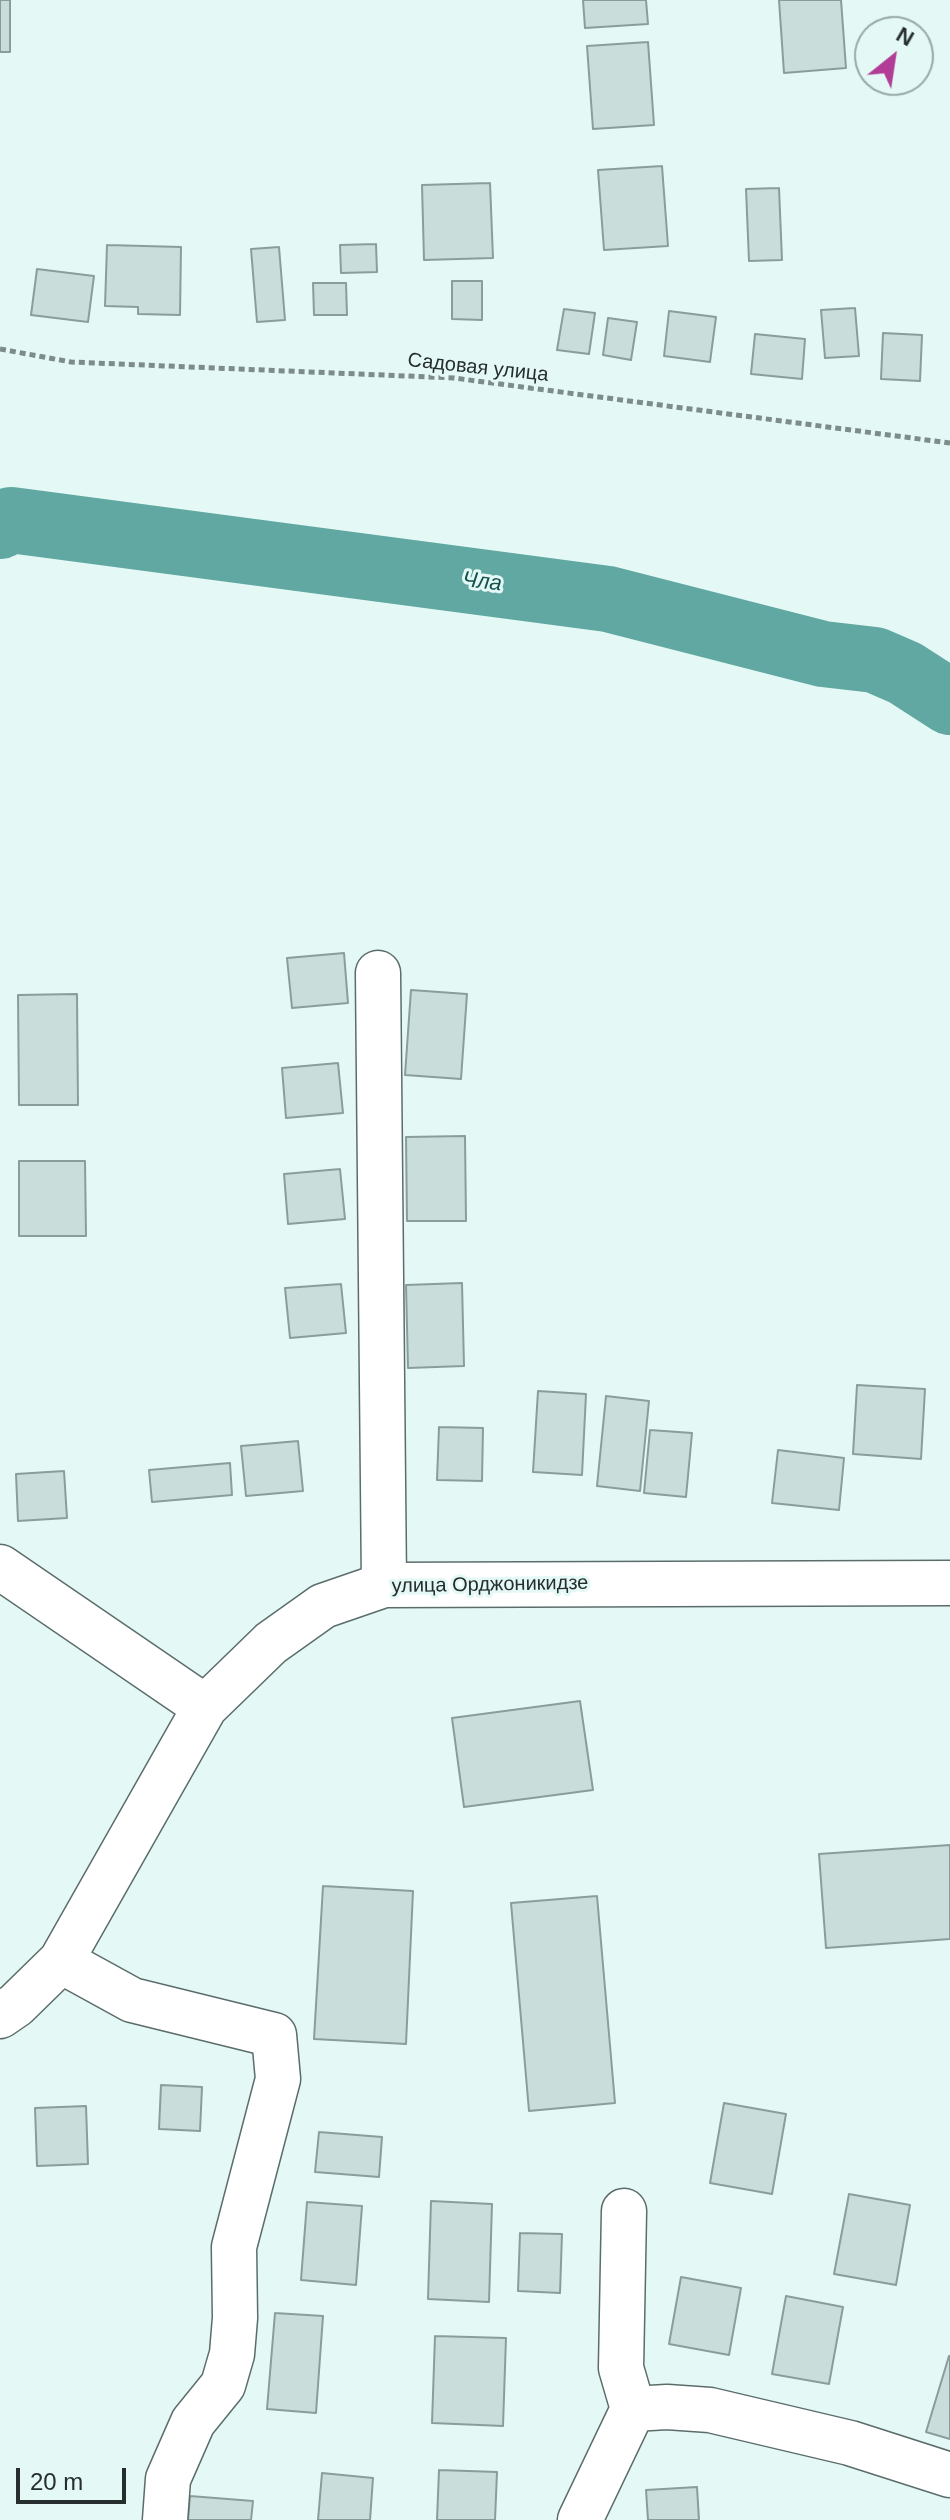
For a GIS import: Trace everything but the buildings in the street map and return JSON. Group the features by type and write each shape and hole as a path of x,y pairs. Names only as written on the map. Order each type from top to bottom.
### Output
{"street":[{"path":"378,973 384,1585"},
{"path":"0,1567 205,1707"},
{"name":"улица Орджоникидзе","path":"0,2016 16,2005 61,1961 205,1707 271,1643 323,1606 384,1585 950,1583"},
{"path":"61,1961 132,2000 274,2035 278,2079 234,2247 232,2354 223,2385 193,2422 168,2479 165,2520"},
{"path":"580,2520 633,2409 621,2368 624,2211"},
{"path":"633,2409 667,2407 710,2410 850,2443 950,2475"}],"path":[{"name":"Садовая улица","path":"0,349 71,362 454,378 950,443"}],"waterway":[{"name":"Чла","path":"0,526 11,520 608,599 823,654 875,660 905,673 950,702"}]}
